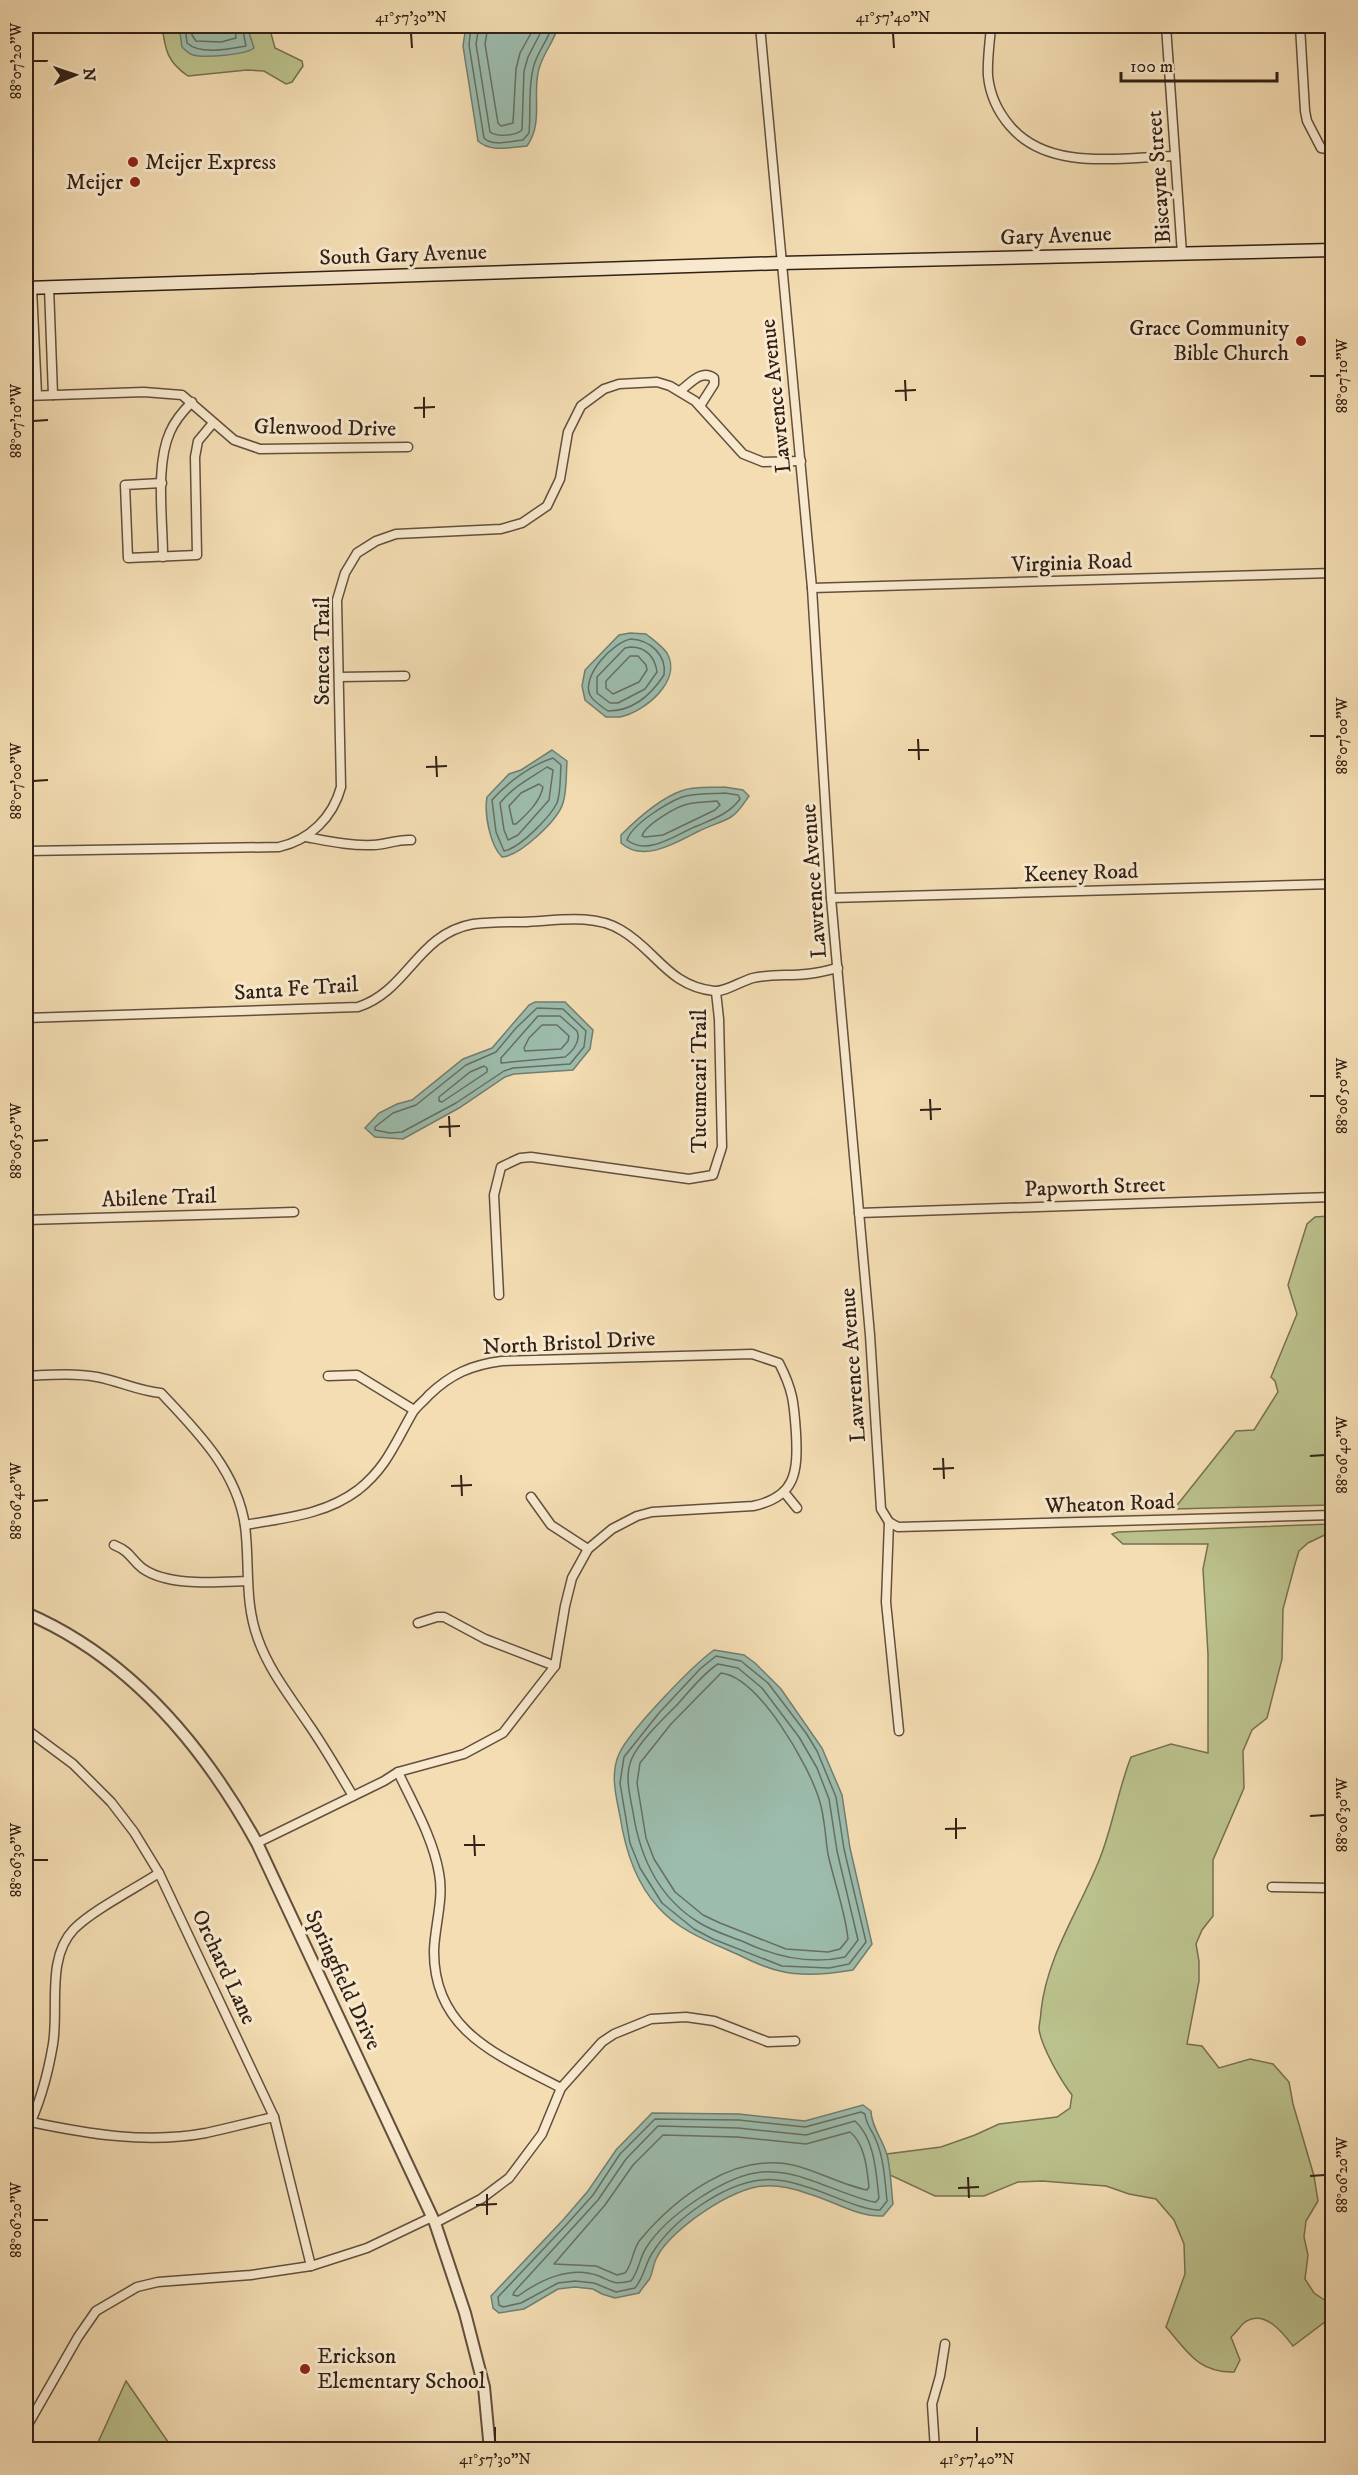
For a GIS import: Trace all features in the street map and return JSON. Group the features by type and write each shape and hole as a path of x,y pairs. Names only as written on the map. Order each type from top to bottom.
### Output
{"main road":[{"name":"Gary Avenue","path":"782,263 1332,250"},
{"name":"South Gary Avenue","path":"29,288 782,263"}],"street":[{"name":"Lawrence Avenue","path":"760,26 812,588 831,897 859,1213 881,1509 890,1522 886,1602 899,1731"},
{"path":"991,26 988,59 990,88 997,107 1022,140 1048,153 1069,157 1175,156"},
{"name":"Biscayne Street","path":"1166,26 1182,254"},
{"path":"1300,26 1307,121 1321,148 1332,150"},
{"path":"49,287 53,395"},
{"path":"29,288 37,395"},
{"path":"680,391 702,374 708,374 714,378 714,384 700,406"},
{"name":"Seneca Trail","path":"26,851 279,847 297,843 306,837 333,810 341,787 337,600 345,573 357,553 376,541 396,534 501,529 522,523 547,507 560,479 568,432 581,406 609,387 633,382 657,382 680,391 700,406 743,454 763,462 801,461"},
{"name":"Glenwood Drive","path":"26,396 144,392 182,395 234,440 260,449 408,447"},
{"path":"163,556 162,483 166,441 178,417 192,402"},
{"path":"162,483 125,485 128,558 197,555 195,457 198,441 213,423"},
{"name":"Virginia Road","path":"812,588 1332,573"},
{"path":"339,677 405,676"},
{"path":"306,837 351,845 375,845 399,839 411,840"},
{"name":"Keeney Road","path":"831,897 1332,884"},
{"name":"Santa Fe Trail","path":"26,1018 358,1007 382,997 429,945 440,937 460,927 495,923 585,920 609,924 629,935 668,973 688,983 716,992"},
{"path":"716,992 753,978 808,974 838,968"},
{"name":"Tucumcari Trail","path":"499,1295 494,1195 501,1167 520,1158 531,1157 689,1179 713,1175 722,1147 719,1019 716,992"},
{"name":"Papworth Street","path":"859,1213 1332,1197"},
{"name":"Abilene Trail","path":"26,1220 294,1212"},
{"name":"North Bristol Drive","path":"245,1526 308,1514 327,1508 348,1497 383,1467 414,1410 442,1382 455,1373 478,1364 502,1361 744,1354 779,1363 791,1386 798,1459 794,1477 784,1492"},
{"path":"328,1376 357,1375 414,1410"},
{"path":"26,1376 98,1377 144,1392 161,1393 216,1455 227,1474 245,1526 247,1581 253,1623 273,1672 353,1796"},
{"path":"257,1843 398,1772 455,1757 490,1742 503,1733 555,1666 568,1591 588,1549 625,1521 652,1512 753,1506 768,1503 784,1492 797,1508"},
{"path":"531,1497 551,1525 588,1549"},
{"name":"Wheaton Road","path":"890,1522 898,1527 1332,1515"},
{"path":"114,1545 128,1551 142,1568 170,1579 194,1582 247,1581"},
{"name":"Springfield Drive","path":"26,1613 97,1656 133,1682 165,1713 208,1762 257,1843 434,2220 465,2313 484,2387 490,2450"},
{"path":"418,1623 444,1617 485,1639 555,1666"},
{"name":"Orchard Lane","path":"26,1730 73,1764 111,1802 138,1838 159,1873 274,2117 311,2266"},
{"path":"398,1772 431,1845 439,1872 441,1893 434,1950 438,1982 444,1999 458,2025 475,2040 500,2057 561,2088"},
{"path":"26,2132 46,2077 53,2043 57,1964 62,1949 74,1929 159,1873"},
{"path":"1272,1887 1332,1888"},
{"path":"26,2428 78,2337 96,2311 137,2287 158,2282 251,2275 311,2266 367,2248 481,2199 509,2178 542,2134 561,2088 602,2042 630,2026 651,2019 677,2016 702,2019 768,2042 795,2041"},
{"path":"31,2122 100,2135 152,2138 205,2133 274,2117"},
{"path":"935,2450 932,2404 940,2376 945,2344"}],"green space":[{"path":"162,26 269,26 275,48 302,61 303,66 292,82 286,84 264,71 247,70 188,76 171,60 164,42"},
{"path":"1329,1216 1332,1219 1332,1505 1174,1509 1236,1431 1254,1430 1278,1392 1275,1381 1271,1377 1297,1314 1288,1285 1307,1224 1315,1217"},
{"path":"1331,1524 1331,1532 1308,1543 1299,1551 1283,1609 1282,1659 1267,1718 1252,1730 1243,1751 1244,1788 1213,1860 1213,1916 1202,1930 1196,1944 1199,1981 1187,2044 1202,2046 1219,2068 1250,2059 1273,2064 1289,2082 1314,2176 1318,2201 1306,2221 1304,2237 1308,2255 1305,2279 1314,2293 1332,2305 1330,2318 1293,2346 1279,2329 1266,2320 1260,2318 1245,2322 1231,2337 1240,2360 1234,2372 1222,2371 1211,2369 1194,2359 1166,2327 1185,2274 1184,2244 1174,2220 1156,2199 1129,2194 1106,2186 1042,2181 1018,2182 984,2196 935,2196 890,2175 887,2154 941,2147 999,2124 1057,2117 1070,2108 1072,2095 1043,2045 1039,2027 1044,1990 1057,1951 1100,1858 1131,1757 1171,1744 1208,1753 1208,1654 1203,1569 1208,1544 1123,1544 1112,1534"},
{"path":"126,2381 173,2449 95,2449"}],"water":[{"path":"179,26 247,26 254,48 225,55 193,55 182,47"},
{"path":"466,26 558,26 540,67 535,128 527,146 495,148 478,141 463,46"},
{"path":"646,634 667,653 671,664 670,674 659,694 640,709 620,717 606,717 585,700 582,686 585,670 619,635"},
{"path":"552,750 567,761 565,793 560,810 528,844 502,857 494,845 489,829 486,812 487,797 509,774 521,770"},
{"path":"724,787 743,790 749,796 741,808 727,819 659,849 639,851 630,849 621,843 621,835 657,804 673,794 686,789"},
{"path":"535,1002 565,1002 593,1030 590,1049 573,1070 514,1074 505,1077 459,1108 403,1139 375,1137 365,1128 379,1113 412,1100 463,1059 492,1048 529,1005"},
{"path":"714,1650 744,1655 755,1663 781,1689 822,1748 842,1795 850,1848 872,1944 853,1970 826,1974 798,1974 775,1970 754,1962 675,1923 658,1907 637,1876 625,1841 617,1801 614,1777 616,1762 625,1743 648,1715"},
{"path":"863,2105 871,2111 888,2161 893,2204 883,2216 864,2214 798,2190 771,2186 752,2188 737,2193 704,2211 675,2235 657,2257 650,2278 639,2293 615,2298 593,2289 575,2287 558,2289 524,2309 499,2313 493,2308 491,2296 563,2220 588,2191 616,2150 652,2113 739,2114 805,2121"}],"place":[{"name":"Meijer Express","path":"133,162"},
{"name":"Meijer","path":"135,182"},
{"name":"Grace Community Bible Church","path":"1301,341"},
{"name":"Erickson Elementary School","path":"305,2369"}]}
